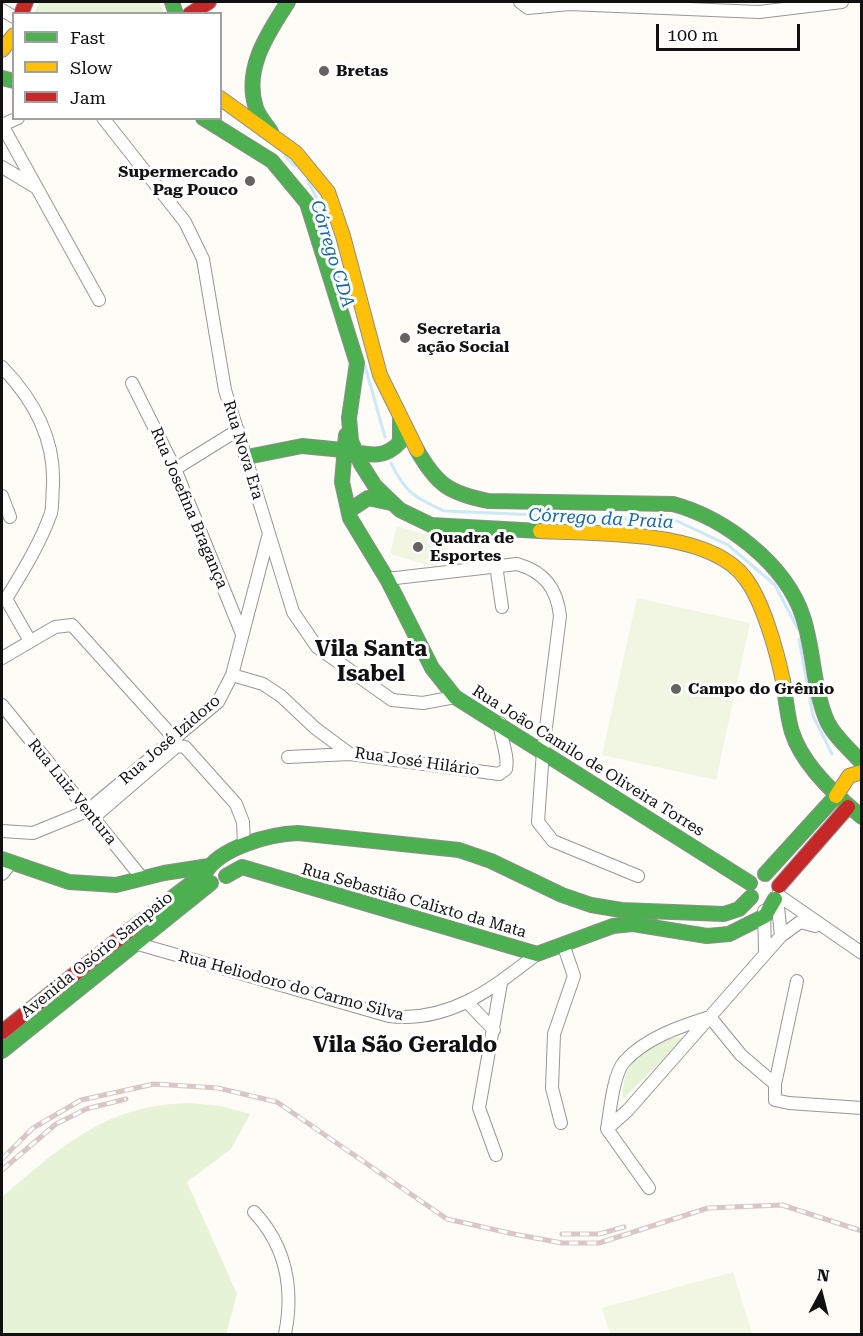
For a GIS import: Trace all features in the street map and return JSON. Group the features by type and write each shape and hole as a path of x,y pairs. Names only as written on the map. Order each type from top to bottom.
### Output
{"street":[{"path":"193,12 208,2"},
{"path":"271,132 256,107 253,79 259,52 288,2"},
{"path":"520,2 528,8 569,4 758,7 842,2"},
{"path":"2,50 12,38"},
{"path":"222,99 271,132 303,160 328,192 343,236 380,375 400,420 428,469 444,487 460,495 488,501 673,504 699,511 729,527 781,576 803,616 827,722 861,763"},
{"name":"Rua Nova Era","path":"105,120 185,222 203,259 225,390 293,612 316,647 392,700 423,703 455,697"},
{"path":"206,120 272,161 307,203 357,363 357,380 349,419 351,438 371,479 391,503 405,514 432,525 649,537 688,544 717,555 745,578 765,619 779,662 792,733 816,773 836,796 861,817"},
{"path":"2,125 99,300"},
{"path":"2,167 37,188"},
{"path":"2,367 20,385 45,426 54,467 52,510 33,554 4,600 30,640"},
{"name":"Rua Josefina Bragança","path":"132,382 175,469 242,634"},
{"path":"247,457 302,446 358,455 391,452 399,442 400,420"},
{"path":"175,469 238,430"},
{"path":"350,514 358,455"},
{"name":"Rua João Camilo de Oliveira Torres","path":"358,455 342,482 350,514 387,579 432,668 455,697 500,723 768,899 822,928 861,953"},
{"path":"2,496 10,517"},
{"path":"350,514 368,498 391,503"},
{"name":"Rua José Izidoro","path":"2,831 33,833 90,815 174,738 218,702 232,675 268,536"},
{"path":"387,579 517,564 531,568 550,583 558,598 560,616 543,751 538,822 553,841 638,876"},
{"path":"496,565 502,607"},
{"path":"2,658 55,627 72,625 174,738"},
{"name":"Rua José Hilário","path":"232,675 263,684 282,696 315,728 350,754 499,774 507,769 508,760 500,736 500,723"},
{"name":"Rua Luiz Ventura","path":"2,705 142,878"},
{"path":"5,865 69,882 116,885 164,873 187,870 209,872 224,867 226,876 242,867 239,856 244,845 243,822 236,804 185,747 177,746 90,815"},
{"path":"288,757 350,754"},
{"path":"836,796 849,776 861,772"},
{"name":"Rua João Camilo de Oliveira Torres","path":"768,899 774,878 765,874 836,796"},
{"path":"765,951 768,899 848,807 861,796"},
{"name":"Avenida Osório Sampaio","path":"2,1032 171,897 244,845 274,834 298,833 459,850 491,861 562,895 591,905 621,910 698,915 724,914 768,899"},
{"name":"Rua Sebastião Calixto da Mata","path":"242,867 537,954 613,926 633,924 707,936 729,934 768,899"},
{"name":"Avenida Osório Sampaio","path":"2,1051 138,944 209,872"},
{"path":"164,873 169,876 172,884 171,897"},
{"path":"768,899 800,922 822,928"},
{"path":"768,899 781,936"},
{"path":"607,1129 628,1110 765,951 800,922"},
{"name":"Rua Heliodoro do Carmo Silva","path":"138,944 389,1016 413,1019 467,1002 501,983 537,954"},
{"path":"561,1123 552,1088 554,1034 574,976 563,944"},
{"path":"797,981 775,1084 775,1100 861,1108"},
{"path":"496,1155 479,1108 501,983"},
{"path":"467,1002 494,1030"},
{"path":"710,1017 741,1055 775,1084"},
{"path":"649,1188 607,1129 613,1091 623,1063 646,1045 681,1025 710,1017"},
{"path":"613,1091 619,1105 628,1110"},
{"path":"254,1212 269,1228 283,1259 290,1285 285,1335"}],"green space":[{"path":"39,2 159,2 164,12 34,12"},
{"name":"Quadra de Esportes","path":"397,526 448,541 436,567 390,554"},
{"name":"Campo do Grêmio","path":"637,598 750,623 716,780 602,755"},
{"path":"686,1037 623,1099 624,1081 636,1058 661,1041"},
{"path":"191,1103 221,1106 250,1114 231,1149 187,1182 237,1294 226,1334 2,1334 2,1197 66,1145 110,1120 134,1111 161,1105"},
{"path":"733,1272 752,1334 610,1334 602,1308"}],"waterway":[{"name":"Córrego CDA","path":"285,156 295,166"},
{"name":"Córrego CDA","path":"307,180 320,204 345,296"},
{"name":"Córrego CDA","path":"365,366 385,437"},
{"name":"Córrego da Praia","path":"391,463 402,482 412,493 444,511 677,521 728,545 775,585 798,629"},
{"name":"Córrego da Praia","path":"799,639 813,716 832,754"}],"railway":[{"path":"2,1159 33,1128 81,1100 154,1084 218,1088 277,1102 447,1219 514,1234 562,1243 599,1243 708,1208 782,1205 862,1231"},
{"path":"2,1170 56,1124 86,1109 126,1099"},
{"path":"562,1234 599,1234 624,1227"}],"traffic: fast":[{"path":"172,2 175,12"},
{"path":"271,132 256,108 253,79 260,52 288,2"},
{"path":"2,78 12,80"},
{"path":"206,120 272,161 307,203 357,363 349,418 351,441 361,464 375,486 400,510 431,525 540,531"},
{"path":"350,451 371,454 389,451 400,442 400,420"},
{"path":"346,435 342,482 350,518 387,579 432,668 455,697 750,883"},
{"path":"247,457 302,446 343,450"},
{"path":"417,450 431,472 445,486 463,495 488,501 673,504 713,520 733,532 768,562 783,579 795,598 807,630 822,709 838,737 862,763"},
{"path":"350,510 368,498 391,503"},
{"path":"783,681 790,726 797,744 821,779 862,817"},
{"path":"765,874 836,796"},
{"path":"136,925 205,873 222,856 234,849 261,839 298,833 459,850 491,861 562,895 591,905 621,910 724,914 739,909 751,897"},
{"path":"2,859 69,882 116,885 164,873 209,866"},
{"path":"226,876 242,867 537,954 613,926 633,924 707,936 729,934 765,916 775,899"},
{"path":"2,1051 211,883"}],"traffic: slow":[{"path":"2,50 12,38"},
{"path":"222,99 296,153 328,192 343,236 380,375 417,450"},
{"path":"540,531 650,537 706,550 728,562 745,578 758,600 773,642 783,681"},
{"path":"836,796 849,776 862,772"}],"traffic: jam":[{"path":"22,12 26,2"},
{"path":"193,12 209,2"},
{"path":"779,886 848,807"},
{"path":"2,1032 136,925"}],"place":[{"name":"Bretas","path":"324,71"},
{"name":"Supermercado Pag Pouco","path":"250,181"},
{"name":"Secretaria ação Social","path":"405,338"},
{"name":"Quadra de Esportes","path":"418,547"},
{"name":"Campo do Grêmio","path":"676,689"}],"district":[{"name":"Vila Santa Isabel","path":"371,662"},
{"name":"Vila São Geraldo","path":"405,1046"}]}
